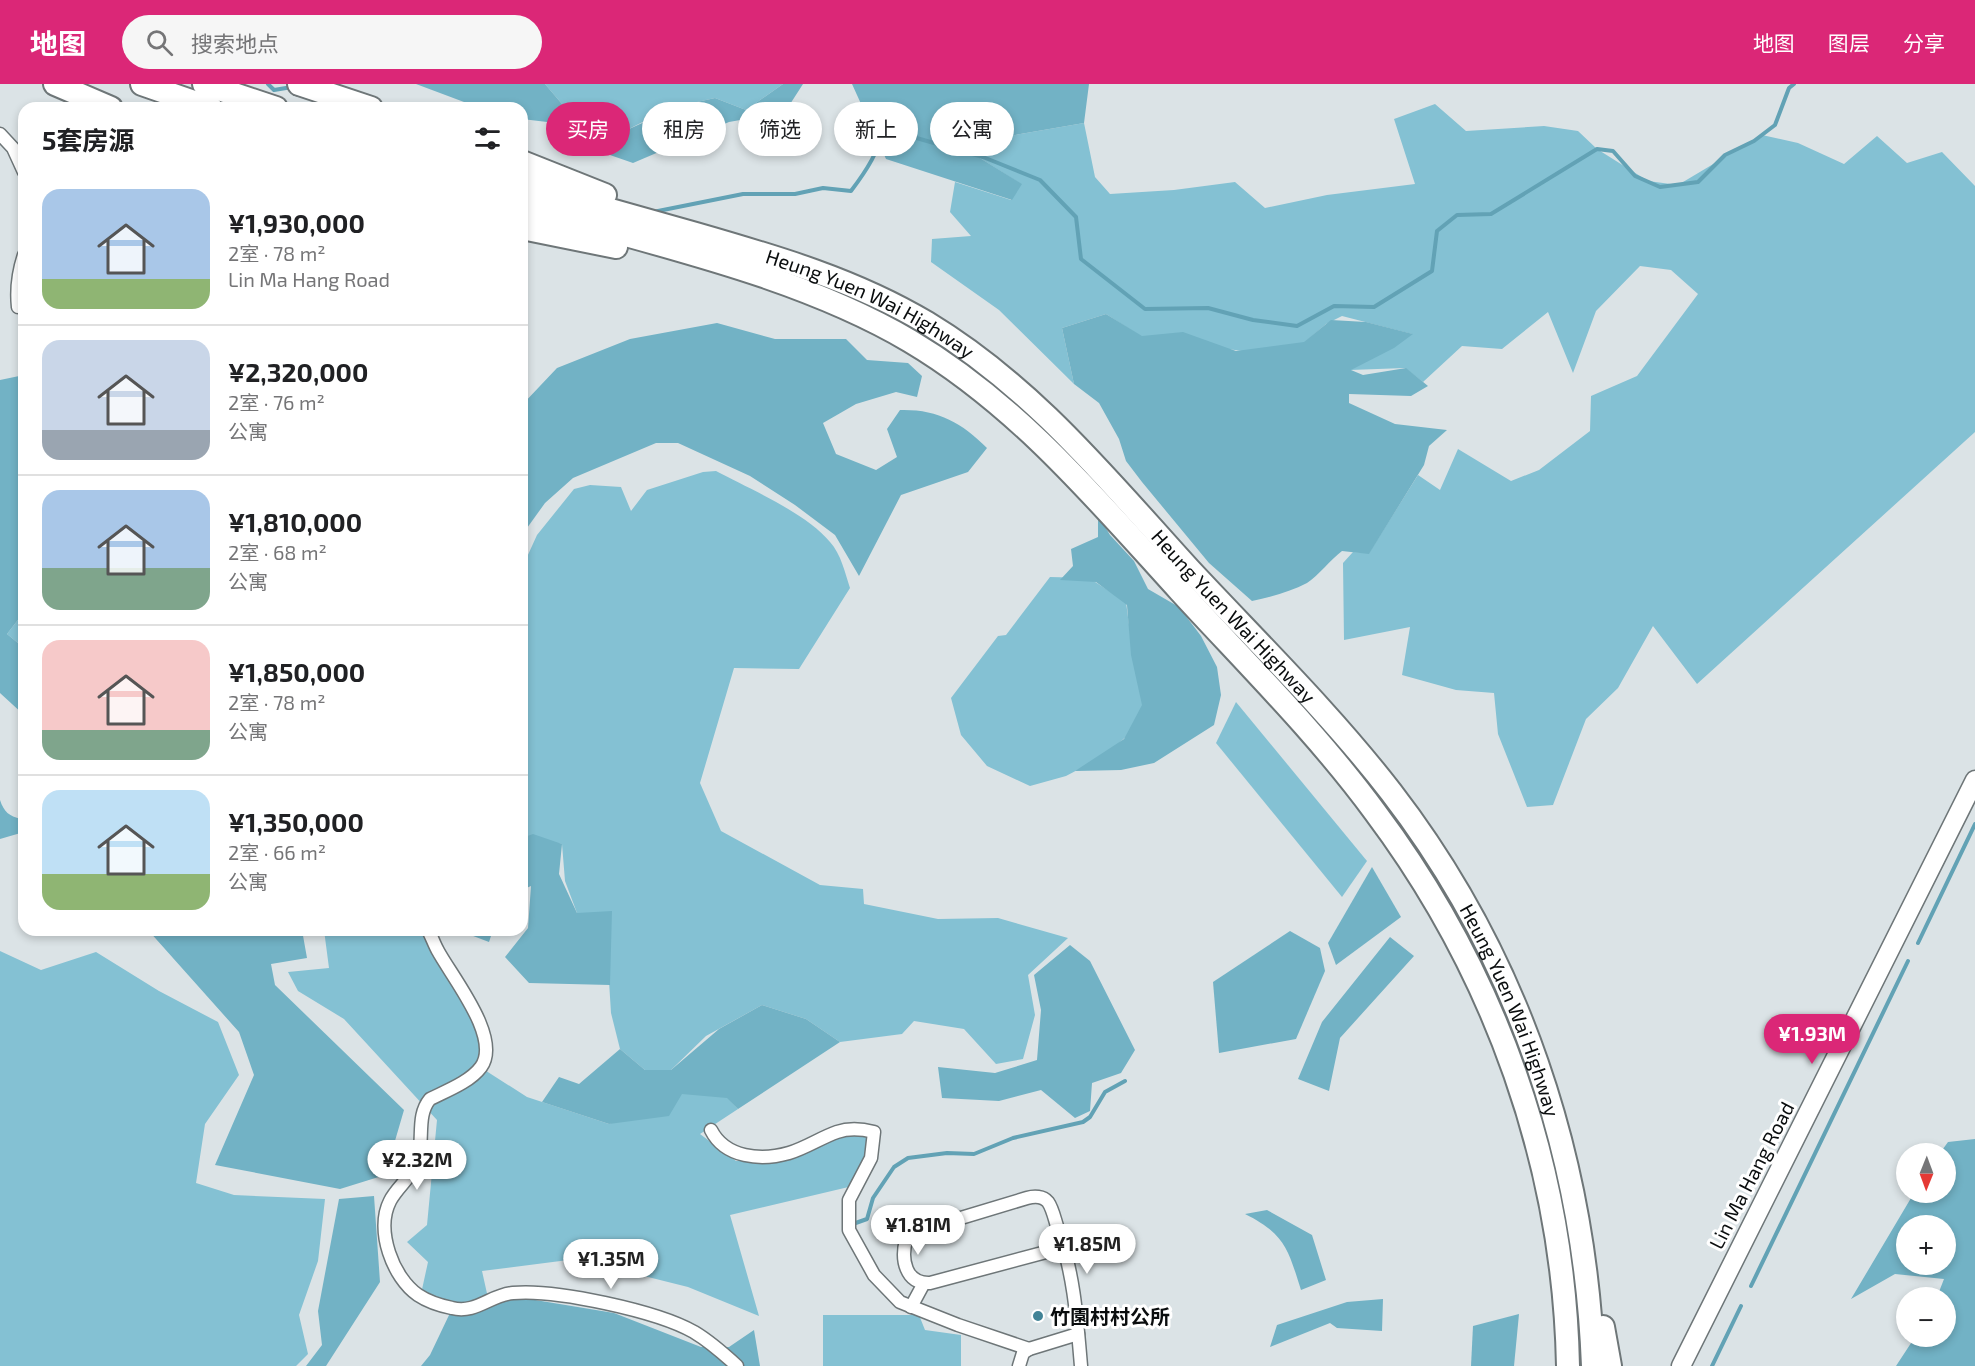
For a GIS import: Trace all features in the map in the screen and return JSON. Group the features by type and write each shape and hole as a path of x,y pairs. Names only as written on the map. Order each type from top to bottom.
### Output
{"highway":[{"path":"55,84 97,102"},
{"path":"142,84 194,102"},
{"path":"204,84 258,102"},
{"path":"299,84 353,102"},
{"path":"528,164 718,241"},
{"name":"Heung Yuen Wai Highway","path":"528,187 815,270 886,301 955,341 1010,381 1082,448 1366,761 1411,819 1451,879 1507,985 1551,1103 1572,1183 1584,1250 1593,1366"},
{"name":"Heung Yuen Wai Highway","path":"528,208 744,271 816,296 877,323 933,356 998,403 1065,465 1311,734 1367,801 1404,851 1447,920 1505,1042 1532,1125 1544,1171 1560,1260 1566,1310 1568,1366"},
{"path":"528,229 744,271"},
{"path":"1584,1250 1597,1293 1610,1366"},
{"path":"1557,1366 1566,1310"}],"street":[{"path":"0,134 13,148 18,159"},
{"path":"18,272 16,289 18,307"},
{"name":"Lin Ma Hang Road","path":"1681,1366 1975,780"},
{"path":"431,936 471,1001 486,1044 487,1056 475,1073 430,1099 425,1105 422,1113 423,1142 418,1161 389,1202 385,1231 386,1248 412,1289 434,1302 463,1310 513,1293 591,1299 686,1328 704,1339 737,1366"},
{"path":"711,1130 714,1137 736,1154 759,1157 788,1153 838,1132 861,1129 874,1132 871,1158 849,1200 849,1230 874,1275 900,1302 1029,1348"},
{"path":"1065,1247 924,1283 916,1280 905,1267 904,1247 906,1240 913,1233 1036,1196 1049,1203 1065,1247 1074,1286 1081,1366"},
{"path":"911,1307 924,1283"},
{"path":"1019,1366 1023,1353 1029,1348 1078,1334"}],"shaded area":[{"path":"416,84 545,84 560,102 546,102 546,122 528,120 528,102 464,102"},
{"path":"545,84 783,84 757,102 738,102 738,107 715,98 697,102 642,102 642,122 630,128 630,102 560,102"},
{"path":"783,84 803,84 791,102 757,102"},
{"path":"852,84 1089,84 1084,123 1014,135 1014,102 930,102 930,156 977,156 1022,184 1012,200 886,159 885,156 918,156 918,102 860,102"},
{"path":"715,98 725,102 697,102"},
{"path":"726,102 738,107 738,120 726,123"},
{"path":"1435,104 1466,131 1544,126 1578,131 1597,149 1648,181 1678,185 1762,135 1798,143 1844,164 1877,136 1907,163 1942,152 1975,186 1975,432 1697,684 1653,626 1618,688 1586,719 1553,805 1527,807 1498,734 1494,693 1456,690 1402,675 1410,627 1344,640 1343,563 1353,552 1369,553 1418,475 1440,490 1458,449 1511,481 1539,470 1590,431 1591,396 1637,376 1698,294 1671,270 1640,266 1596,311 1573,373 1548,312 1502,349 1462,346 1423,382 1405,368 1350,370 1412,334 1342,316 1326,324 1298,348 1242,351 1142,337 1106,314 1062,328 1074,384 999,310 931,262 932,239 971,236 950,212 955,182 1011,200 1021,184 977,156 1014,156 1014,135 1084,123 1095,177 1110,194 1174,190 1235,182 1265,208 1327,195 1415,184 1394,119"},
{"path":"642,123 642,156 649,156 633,163 613,156 630,156 630,129"},
{"path":"1106,314 1142,336 1183,332 1236,351 1304,342 1331,320 1366,322 1413,334 1394,348 1351,370 1363,375 1406,368 1428,386 1411,396 1349,394 1349,403 1395,424 1447,430 1429,446 1424,465 1369,554 1342,551 1307,583 1287,592 1252,601 1209,563 1142,482 1126,461 1119,439 1099,403 1074,384 1062,328"},
{"path":"717,323 775,339 846,339 867,360 908,363 922,376 917,397 896,392 856,404 823,423 836,454 876,470 897,457 887,429 900,410 926,412 948,419 968,431 987,448 968,472 901,495 859,576 835,535 795,505 750,476 678,443 656,443 573,478 545,503 528,527 528,399 557,368 630,339"},
{"path":"18,376 18,620 7,634 18,643 18,710 0,693 0,380"},
{"path":"716,471 777,502 820,531 837,552 850,588 799,669 734,668 700,783 721,831 820,885 863,889 864,904 938,919 998,918 1068,938 1028,975 1035,1015 1023,1059 996,1064 964,1029 914,1021 902,1034 840,1042 806,1019 762,1005 706,1036 671,1070 645,1070 620,1049 611,1013 606,933 577,913 565,881 562,844 528,839 528,555 537,535 574,489 590,485 621,487 631,511 647,490 703,472"},
{"path":"1098,515 1110,535 1134,561 1148,589 1179,607 1201,636 1217,667 1221,695 1214,725 1154,763 1121,770 1075,771 1124,739 1142,705 1131,655 1127,605 1096,582 1060,580 1073,566 1071,549 1098,537"},
{"path":"1050,577 1089,578 1126,602 1133,655 1146,705 1128,735 1104,756 1066,776 1030,786 987,766 961,735 951,698 998,636 1006,635"},
{"path":"18,620 18,643 7,634"},
{"path":"1236,702 1367,861 1342,897 1216,743"},
{"path":"0,800 8,813 18,818 18,834 0,839"},
{"path":"533,834 562,844 559,874 577,913 612,911 610,985 529,983 505,957 522,936 528,936 531,886 528,887 528,836"},
{"path":"1372,867 1401,917 1336,965 1328,943"},
{"path":"1290,931 1320,948 1325,971 1296,1039 1219,1053 1213,982"},
{"path":"153,936 303,936 307,958 271,964 275,985 404,1110 385,1175 340,1189 215,1165 254,1075 239,1032"},
{"path":"325,936 424,936 469,1009 485,1056 480,1067 527,1097 609,1124 681,1094 724,1094 738,1109 700,1134 736,1161 792,1158 848,1130 875,1139 857,1185 730,1215 759,1316 688,1287 576,1259 482,1271 488,1298 452,1305 421,1294 428,1262 407,1242 427,1225 437,1120 344,1019 298,991 288,972 329,968"},
{"path":"473,936 491,936 489,942"},
{"path":"1390,937 1414,956 1340,1038 1329,1091 1298,1079 1322,1022"},
{"path":"1070,945 1090,961 1135,1050 1121,1073 1092,1083 1090,1111 1075,1118 1041,1090 999,1101 942,1098 938,1067 995,1073 1037,1060 1041,1010 1034,975"},
{"path":"0,951 41,970 96,952 159,991 218,1022 239,1075 205,1124 196,1183 234,1195 325,1199 318,1261 299,1315 308,1354 296,1366 0,1366"},
{"path":"762,1005 806,1019 840,1042 738,1109 727,1098 682,1094 669,1116 609,1124 542,1102 559,1077 579,1084 620,1049 645,1070 671,1070 719,1029"},
{"path":"1975,1139 1975,1366 1896,1366 1908,1347 1956,1347 1956,1287 1941,1287 1944,1279 1905,1275 1956,1275 1956,1215 1901,1215 1908,1203 1956,1203 1956,1143 1947,1143"},
{"path":"374,1196 380,1282 326,1366 306,1366 322,1345 318,1311 339,1199"},
{"path":"1267,1210 1312,1235 1326,1280 1301,1290 1283,1244 1269,1229 1245,1214"},
{"path":"1896,1223 1896,1274 1851,1299"},
{"path":"511,1296 614,1313 701,1347 729,1347 754,1330 760,1366 421,1366 430,1355 450,1313"},
{"path":"1383,1299 1382,1331 1337,1328 1330,1323 1270,1347 1277,1325 1347,1302"},
{"path":"1519,1314 1514,1366 1471,1366 1473,1326"},
{"path":"823,1315 919,1315 925,1330 961,1335 961,1366 823,1366"}],"waterway":[{"path":"268,84 274,90 292,87"},
{"path":"653,212 743,194 795,194 823,188 851,191 872,160 885,125 901,117 913,137 983,157 1040,180 1076,217 1081,259 1145,309 1208,308 1253,320 1297,326 1334,306 1374,307 1432,271 1437,231 1457,215 1491,214 1597,149 1613,151 1635,176 1660,187 1698,182 1725,155 1754,141 1775,125 1789,88 1794,84"},
{"path":"1918,943 1975,824"},
{"path":"1751,1286 1908,961"},
{"path":"850,1225 867,1219 873,1198 894,1167 908,1158 947,1153 974,1154 1013,1138 1083,1122 1090,1117 1105,1092 1125,1081"},
{"path":"1712,1366 1741,1306"}],"place":[{"name":"竹園村村公所","path":"1038,1316"}]}
